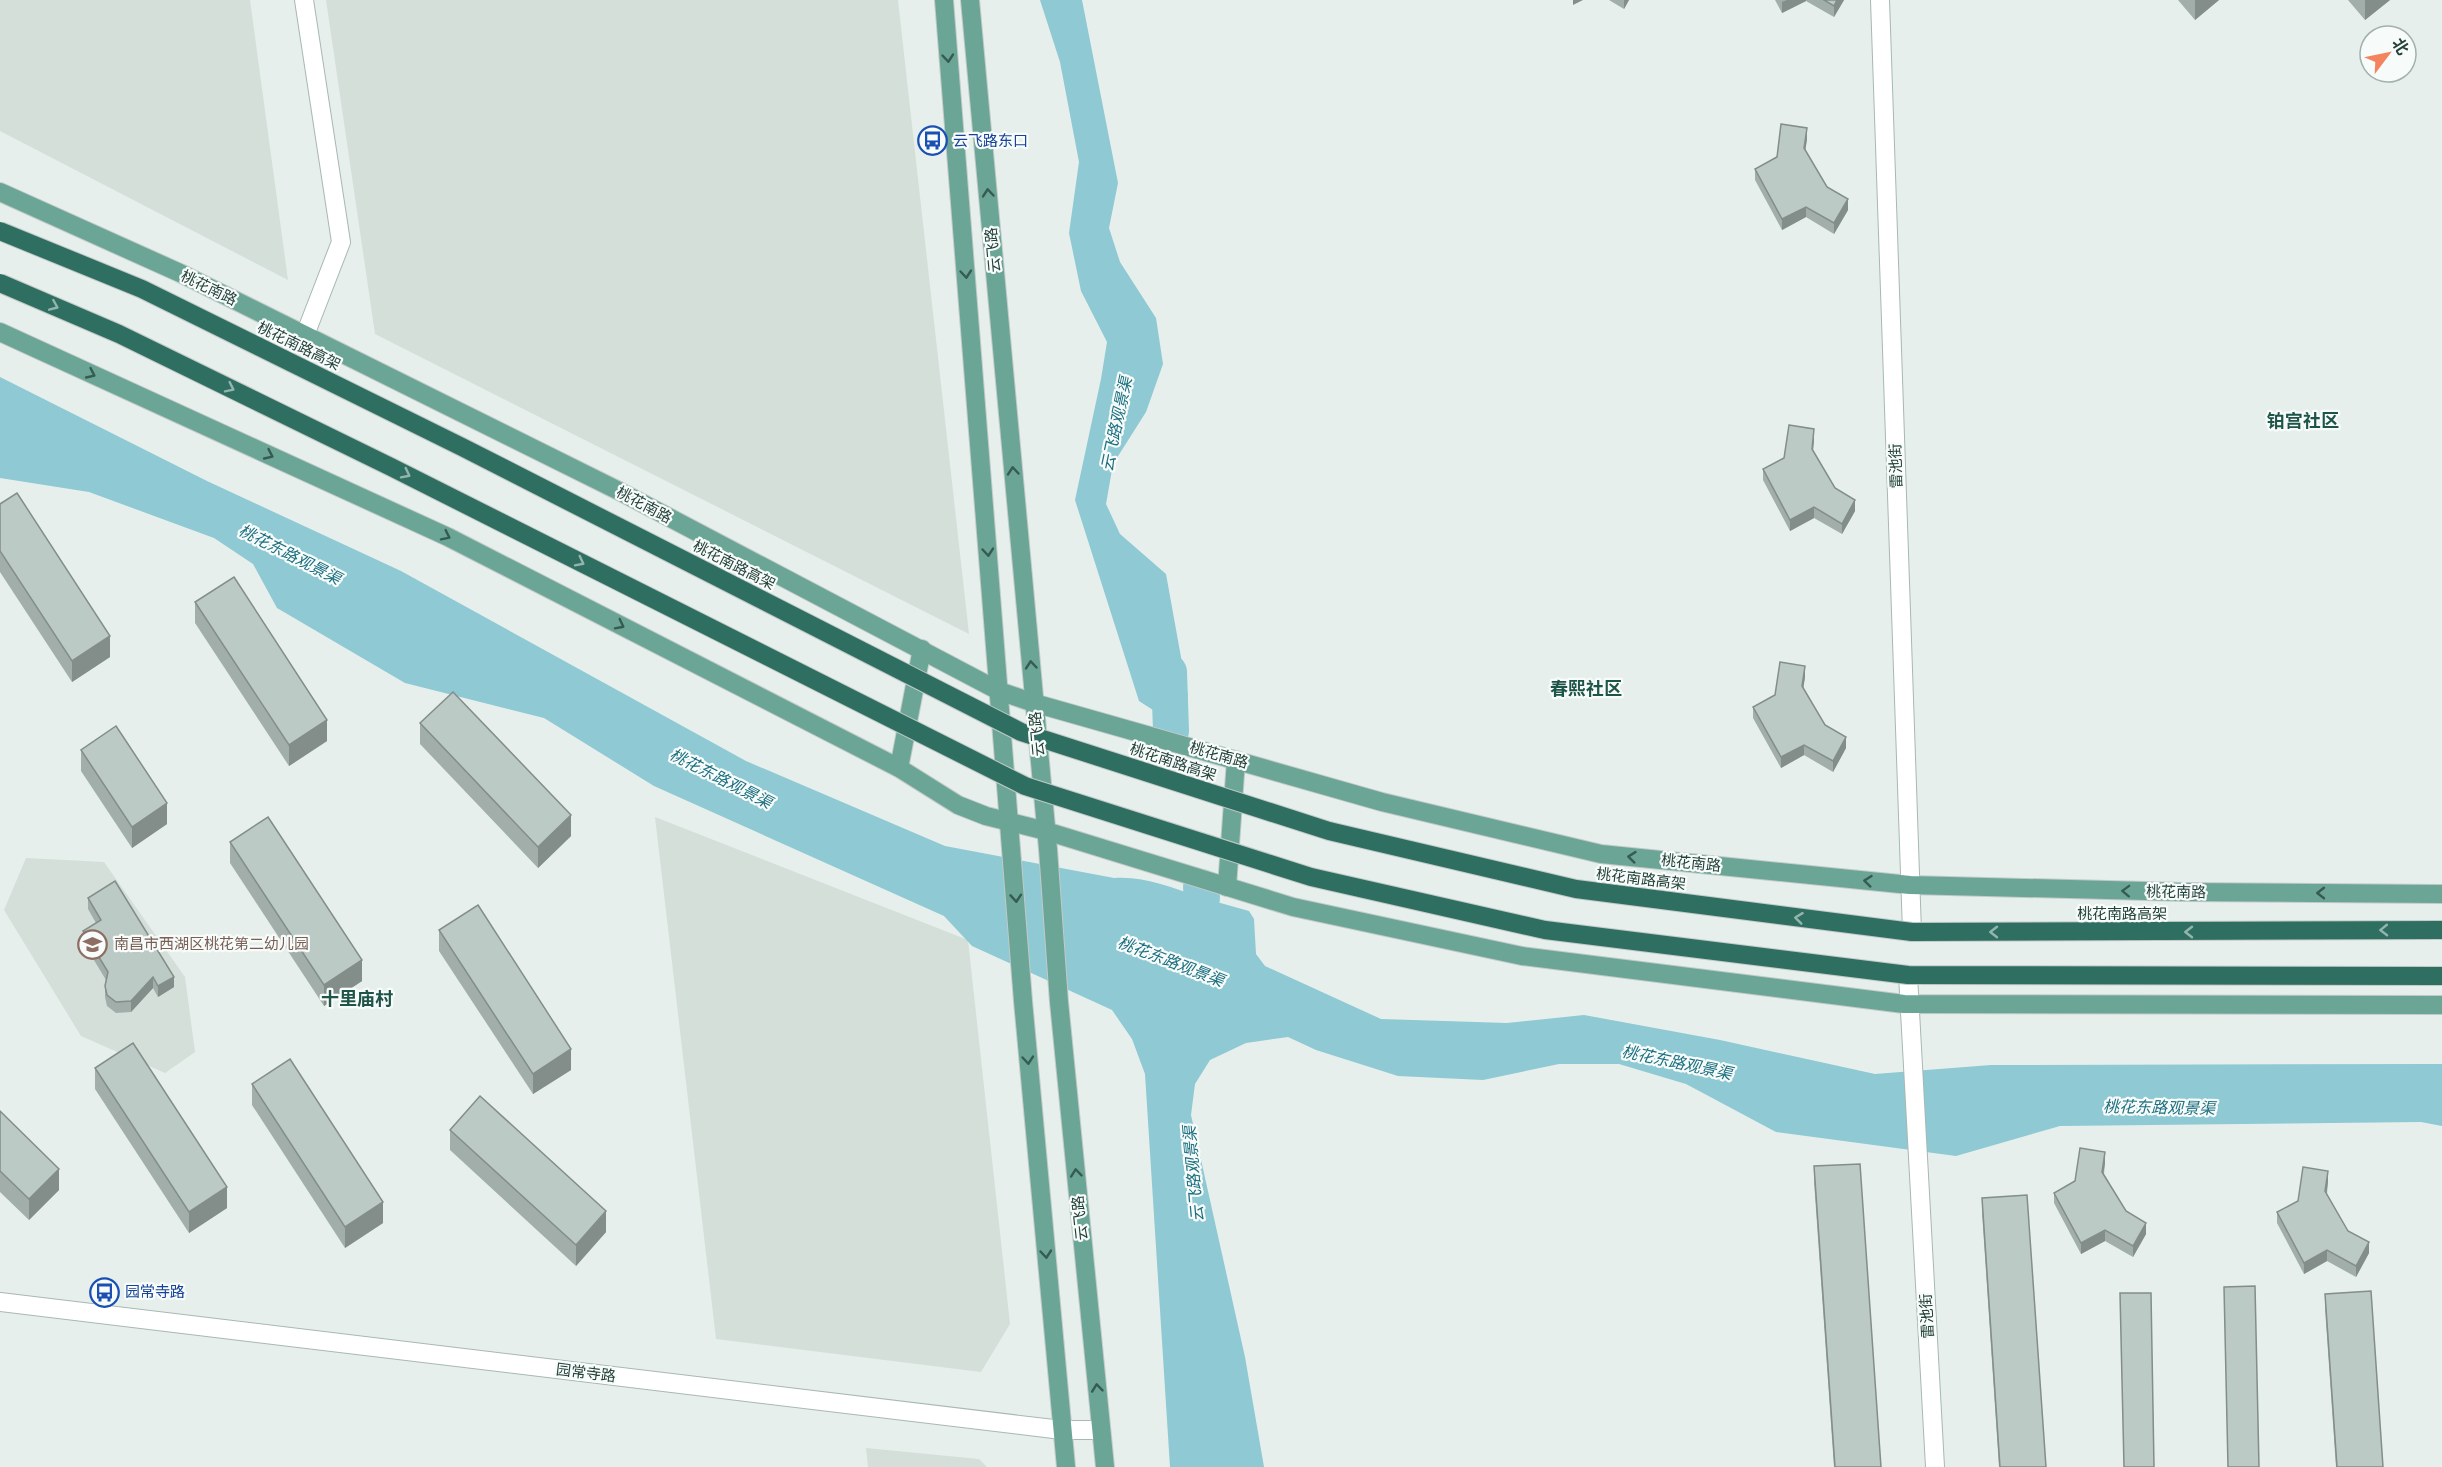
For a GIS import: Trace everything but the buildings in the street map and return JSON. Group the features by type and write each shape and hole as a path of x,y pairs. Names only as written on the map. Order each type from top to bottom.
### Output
{"highway":[{"name":"桃花南路高架","path":"0,231 142,289 473,452 1021,732 1329,831 1576,889 1912,932 2442,930"},
{"path":"0,283 119,334 380,461 1025,786 1311,877 1545,930 1908,975 2442,976"}],"main road":[{"name":"云飞路","path":"944,0 1023,1001 1066,1467"},
{"name":"云飞路","path":"970,0 1047,840 1059,1002 1105,1467"},
{"name":"桃花南路","path":"0,192 180,273 619,491 999,691 1034,703 1382,802 1601,854 1910,885 2184,892 2442,894"},
{"path":"0,332 448,537 899,768 958,805 1011,831 1227,886 1293,907 1522,956 1910,1004 2442,1005"},
{"path":"899,768 921,649"},
{"path":"1227,886 1236,760"}],"street":[{"path":"304,0 341,242 305,335"},
{"name":"雷池街","path":"1880,0 1912,932"},
{"name":"雷池街","path":"1908,975 1935,1467"},
{"name":"园常寺路","path":"0,1302 1062,1430 1101,1430"}],"shaded area":[{"path":"0,0 250,0 288,280 0,131"},
{"path":"326,0 898,0 969,634 375,334"},
{"path":"655,817 968,940 1010,1324 981,1372 716,1339"},
{"name":"南昌市西湖区桃花第二幼儿园","path":"26,858 104,862 185,977 195,1052 165,1073 81,1036 4,910"},
{"path":"866,1448 979,1459 987,1467 868,1467"}],"water":[{"path":"1040,0 1082,0 1118,183 1109,228 1120,262 1156,318 1163,364 1146,412 1113,464 1106,504 1120,534 1166,574 1188,696 1170,721 1139,701 1075,500 1107,342 1081,291 1069,233 1079,162 1060,62"},
{"name":"桃花东路观景渠","path":"0,377 207,481 401,571 746,761 945,846 1114,878 1147,880 1249,911 1254,919 1256,954 1265,966 1381,1019 1507,1023 1584,1015 1720,1040 1875,1074 1991,1065 2442,1064 2442,1126 2421,1122 2060,1126 1956,1156 1776,1132 1686,1084 1619,1064 1559,1064 1483,1080 1398,1076 1316,1050 1288,1037 1246,1043 1210,1060 1195,1084 1191,1115 1245,1357 1264,1467 1170,1467 1145,1074 1132,1039 1112,1010 972,946 944,916 654,786 544,718 405,683 277,608 253,564 214,538 89,492 0,478"}],"waterway":[{"name":"云飞路观景渠","path":"1169,672 1171,731"},
{"name":"云飞路观景渠","path":"1183,942 1202,898 1201,887"}],"place":[{"name":"云飞路东口","path":"932,141"},
{"name":"南昌市西湖区桃花第二幼儿园","path":"93,944"},
{"name":"园常寺路","path":"104,1292"}],"district":[{"name":"铂宫社区","path":"2303,421"},
{"name":"春熙社区","path":"1586,689"},
{"name":"十里庙村","path":"357,999"}]}
